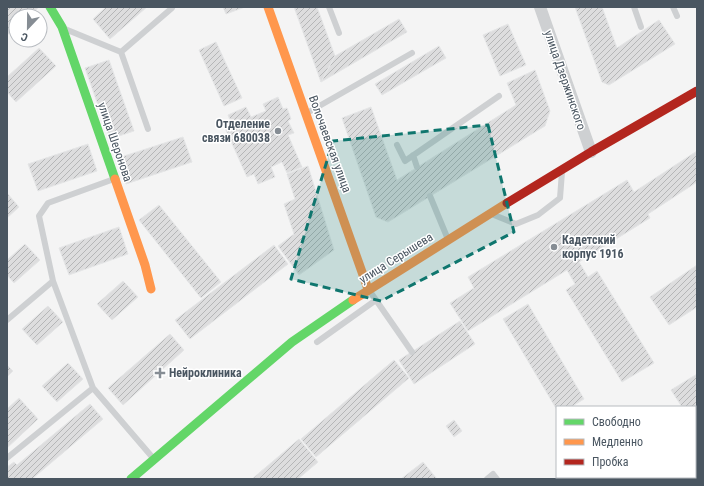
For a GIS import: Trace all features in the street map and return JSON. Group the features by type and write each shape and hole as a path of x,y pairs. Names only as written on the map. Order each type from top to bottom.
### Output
{"main road":[{"name":"улица Шеронова","path":"50,7 62,27 146,265 151,289"},
{"name":"Волочаевская улица","path":"268,7 368,289"},
{"name":"улица Серышева","path":"131,479 236,387 292,342 368,289 591,152 697,91"}],"street":[{"name":"улица Дзержинского","path":"543,8 591,152"}],"lane":[{"path":"329,7 339,34"},
{"path":"634,7 641,27"},
{"path":"673,7 677,16"},
{"path":"121,52 172,8"},
{"path":"62,27 121,52 148,129"},
{"path":"306,113 412,53"},
{"path":"398,145 404,161 499,96"},
{"path":"413,155 417,167"},
{"path":"491,214 516,224 538,215 560,198 563,179 562,170"},
{"path":"115,179 48,203 39,216 53,281 93,388 154,459"},
{"path":"430,196 448,240"},
{"path":"7,320 53,281"},
{"path":"368,289 412,352"},
{"path":"317,342 376,300"},
{"path":"7,458 93,388"},
{"path":"487,479 493,474 497,479"}],"highlighted area":[{"path":"488,125 514,232 381,301 291,279 333,141"}],"building":[{"path":"7,7 39,7 8,8 7,35"},
{"path":"106,7 147,7 110,39 93,19"},
{"path":"223,7 245,7 226,14"},
{"path":"294,7 317,7 335,56 321,82"},
{"path":"575,7 602,7 617,48 659,20 675,44 609,85 602,82"},
{"path":"399,19 407,32 321,82 335,56"},
{"path":"508,24 526,65 500,76 483,35"},
{"path":"216,42 242,98 224,106 199,50"},
{"path":"439,46 446,58 382,95 375,84"},
{"path":"39,48 56,66 16,102 7,92 7,77"},
{"path":"109,60 134,131 110,139 85,68"},
{"path":"535,70 550,111 545,126 388,222 376,217 342,118 371,107 397,180 516,105 507,83"},
{"path":"278,97 283,109 287,108 291,119 288,121 294,133 288,135 302,167 287,173 282,162 271,167 275,177 258,184 254,174 247,177 225,128 232,125 228,115 246,107 251,117 266,111 263,104"},
{"path":"183,137 192,162 126,184 118,158"},
{"path":"88,144 97,171 38,191 28,164"},
{"path":"697,151 697,182 648,214 650,218 579,262 588,277 597,271 654,363 622,382 566,290 575,284 567,270 468,331 450,303 474,288 468,277 627,180 634,192"},
{"path":"308,166 334,250 299,275 278,246 294,234 284,204 295,199 287,174"},
{"path":"7,193 19,207 7,218"},
{"path":"159,205 221,282 201,298 139,220"},
{"path":"119,227 128,254 69,275 59,248"},
{"path":"25,244 40,260 14,283 7,275 7,260"},
{"path":"274,245 288,264 190,339 175,320"},
{"path":"697,265 697,307 669,325 650,297"},
{"path":"123,281 138,297 112,320 97,304"},
{"path":"528,304 584,399 573,406 556,406 556,408 503,319"},
{"path":"48,306 63,322 37,345 22,329"},
{"path":"460,321 475,344 414,384 399,360"},
{"path":"170,334 184,350 123,405 108,388"},
{"path":"394,360 409,378 316,457 301,439"},
{"path":"68,363 83,379 57,402 42,386"},
{"path":"7,365 13,371 7,377"},
{"path":"697,374 697,411 696,412 696,406 681,406 671,390"},
{"path":"19,398 38,419 7,448 7,409"},
{"path":"90,404 103,419 32,479 7,479 7,467 14,462 17,465"},
{"path":"697,413 696,464 696,414"},
{"path":"454,420 462,431 454,437 446,426"},
{"path":"299,439 318,462 298,479 252,479"},
{"path":"423,462 437,479 401,479"}],"traffic: fast":[{"path":"50,7 62,27 115,179"},
{"path":"131,479 292,342 353,300"}],"traffic: slow":[{"path":"268,7 368,289"},
{"path":"115,179 145,265 151,289"},
{"path":"353,300 507,203"}],"traffic: jam":[{"path":"507,203 591,152 697,91"}],"place":[{"name":"Отделение связи 680038","path":"278,131"},
{"name":"Кадетский корпус 1916","path":"554,247"},
{"name":"Нейроклиника","path":"160,373"}]}
